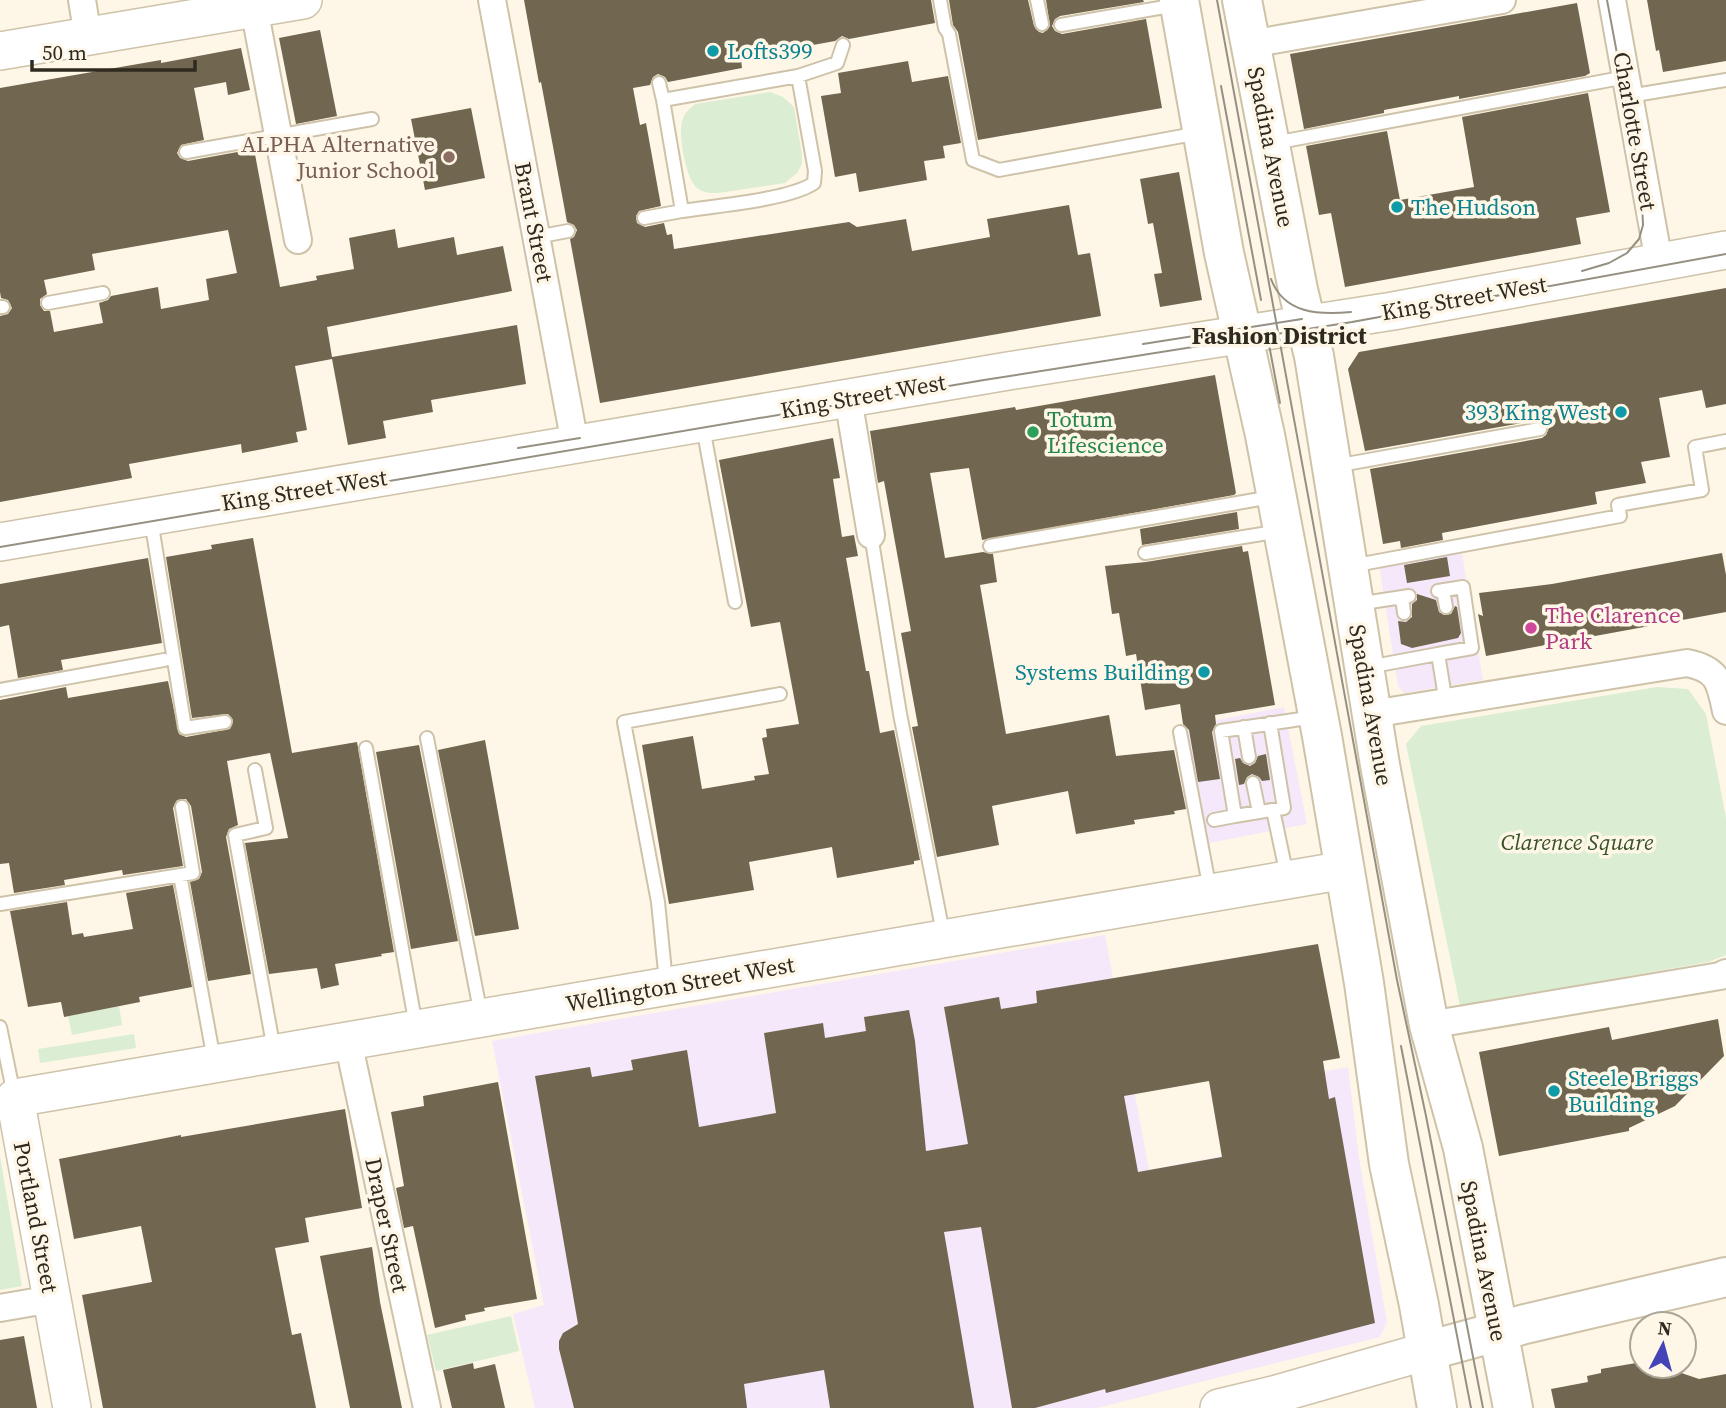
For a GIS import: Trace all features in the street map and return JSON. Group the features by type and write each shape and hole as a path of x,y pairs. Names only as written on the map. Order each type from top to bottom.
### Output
{"main road":[{"path":"0,51 303,0"},
{"name":"Spadina Avenue","path":"1242,0 1314,356 1353,605 1429,1025 1463,1148 1513,1408"},
{"path":"1179,2 1223,253 1280,513 1318,716 1370,1019 1389,1164 1437,1408"},
{"name":"King Street West","path":"0,542 848,398 1307,325 1726,250"},
{"name":"Wellington Street West","path":"15,1098 1345,870"},
{"name":"Portland Street","path":"15,1098 72,1408"},
{"path":"1219,1408 1498,1331 1726,1277"}],"street":[{"path":"82,0 88,37"},
{"name":"Brant Street","path":"492,0 575,444"},
{"path":"1251,44 1471,3 1502,0"},
{"name":"Charlotte Street","path":"1612,0 1659,262"},
{"path":"254,8 298,240"},
{"path":"848,398 871,535"},
{"path":"1372,714 1687,663 1702,666 1713,673 1721,688 1726,711"},
{"path":"1429,1025 1726,973"},
{"name":"Draper Street","path":"348,1041 427,1408"},
{"path":"0,1308 52,1299"}],"lane":[{"path":"940,0 973,160 999,170 1201,132"},
{"path":"1037,0 1042,24"},
{"path":"1060,25 1179,2"},
{"path":"663,100 798,76 837,63 843,45"},
{"path":"644,218 802,191 814,183 815,172 798,76"},
{"path":"1271,144 1628,87 1726,80"},
{"path":"659,83 682,211"},
{"path":"186,152 372,119"},
{"path":"536,237 568,231"},
{"path":"48,303 103,293"},
{"path":"703,423 735,602"},
{"path":"1332,467 1540,429"},
{"path":"1347,567 1620,516 1618,505 1702,490 1695,447 1726,441"},
{"path":"990,546 1280,513"},
{"path":"1145,553 1280,513"},
{"path":"151,516 184,728 226,722"},
{"path":"871,535 899,706 944,939"},
{"path":"1364,667 1412,653 1438,654 1453,646 1472,648 1463,587 1441,591 1446,607"},
{"path":"1353,605 1405,596 1404,613"},
{"path":"1438,654 1446,704"},
{"path":"0,690 164,660"},
{"path":"666,986 658,902 624,722 780,694"},
{"path":"1234,816 1221,731 1318,716"},
{"path":"1214,820 1284,808 1270,723"},
{"path":"1244,727 1249,757"},
{"path":"1180,732 1210,894"},
{"path":"427,738 482,1019"},
{"path":"366,748 416,1028"},
{"path":"256,770 266,828 235,835 275,1054"},
{"path":"1253,783 1259,812"},
{"path":"0,904 193,873 182,807"},
{"path":"1273,810 1287,880"},
{"path":"180,875 215,1063"},
{"name":"Portland Street","path":"0,1027 15,1098"}],"shaded area":[{"path":"1461,547 1483,680 1404,693 1398,686 1379,565"},
{"path":"1284,707 1307,824 1209,843 1187,726"},
{"path":"1105,935 1149,1170 1232,1154 1223,1090 1348,1067 1359,1158 1387,1322 1380,1337 1097,1408 535,1408 513,1314 544,1305 492,1041"}],"green space":[{"path":"770,92 783,97 794,107 802,155 802,164 797,173 785,183 718,193 706,192 696,187 689,175 682,146 681,128 687,112 695,104"},
{"name":"Clarence Square","path":"1657,687 1688,689 1706,714 1726,818 1726,955 1708,962 1460,1006 1406,744 1421,726"},
{"path":"119,1006 122,1025 72,1035 68,1016"},
{"path":"134,1034 136,1048 40,1063 38,1049"},
{"path":"0,1156 22,1286 0,1290"},
{"path":"511,1316 519,1351 436,1371 427,1335"}],"building":[{"path":"524,0 931,0 935,23 849,39 842,36 835,41 741,59 742,68 668,82 658,74 653,77 650,85 633,88 640,125 646,123 661,206 639,211 636,216 637,223 645,227 664,223 667,235 672,234 674,249 849,222 857,227 906,219 912,251 990,237 987,219 1069,205 1078,255 1090,253 1101,316 600,403 570,239 577,230 567,222"},
{"path":"949,0 1028,0 1034,26 1043,33 1050,26 1046,0 1143,0 1144,2 1060,16 1052,26 1062,34 1146,19 1162,108 978,140 958,32 953,25"},
{"path":"1647,0 1726,0 1726,61 1663,72 1659,50 1656,51"},
{"path":"1577,3 1590,73 1585,76 1384,110 1384,113 1304,129 1290,54"},
{"path":"320,30 337,116 296,124 279,38"},
{"path":"241,48 250,90 228,95 226,82 194,88 204,140 181,145 177,153 180,158 188,161 254,149 280,287 317,280 316,276 354,269 349,238 395,229 398,248 454,237 457,255 503,246 512,291 327,327 332,357 517,325 526,384 431,400 433,412 383,421 386,438 348,445 332,359 295,366 307,430 296,432 298,442 242,453 241,444 129,464 132,478 0,502 0,316 8,314 12,308 8,300 1,298 0,292 0,88 161,60 161,63","holes":["228,230 237,273 206,279 209,300 161,309 158,287 111,296 99,303 103,323 54,332 50,311 44,311 40,305 40,299 47,294 44,280 95,270 92,254"]},
{"path":"908,61 912,82 948,76 961,143 943,146 945,158 924,161 927,180 859,192 856,173 835,177 821,96 841,93 838,73"},
{"path":"1588,93 1610,212 1576,218 1581,244 1345,287 1331,213 1319,215 1306,146 1387,131 1400,200 1474,187 1462,117"},
{"path":"471,108 485,178 425,190 411,119"},
{"path":"1179,172 1202,300 1160,307 1154,274 1162,273 1153,223 1148,224 1140,179"},
{"path":"1726,288 1726,404 1706,408 1702,390 1659,398 1670,457 1641,462 1646,483 1595,492 1597,504 1442,533 1443,540 1401,548 1400,541 1383,544 1370,469 1542,438 1549,428 1546,423 1538,420 1365,451 1348,369 1359,352"},
{"path":"1215,375 1236,493 1234,495 982,540 969,468 930,473 945,558 983,552 993,554 997,582 980,585 1006,734 1109,715 1116,756 1174,750 1186,809 1174,811 1175,814 1134,820 1135,824 1076,834 1068,791 992,806 999,845 937,857 912,727 918,726 901,633 911,631 884,481 878,483 870,431 1015,407 1016,410"},
{"path":"833,438 840,478 833,479 842,537 854,535 858,556 846,558 866,671 869,671 880,733 894,730 920,860 914,861 914,864 837,878 832,847 749,862 754,890 669,904 642,745 693,736 702,789 755,780 754,776 769,774 762,738 767,737 766,729 799,724 780,622 751,627 719,460"},
{"path":"1237,512 1239,529 1142,545 1140,529"},
{"path":"253,538 292,753 357,742 394,952 335,964 339,985 321,989 317,968 269,974 245,843 288,838 270,753 227,761 238,825 229,829 226,837 251,974 208,981 190,882 199,879 202,872 191,806 186,799 177,800 173,808 183,866 123,875 122,870 64,880 65,885 14,893 9,863 0,864 0,700 66,687 68,698 168,681 179,734 186,737 230,729 233,720 228,714 192,718 166,557 212,549 211,545"},
{"path":"1242,546 1243,552 1248,551 1275,705 1215,715 1216,724 1212,732 1220,779 1198,782 1189,730 1183,724 1180,704 1145,710 1136,654 1126,656 1119,613 1112,614 1105,566"},
{"path":"1722,553 1726,575 1726,612 1486,656 1478,614 1483,616 1479,593 1552,584"},
{"path":"1447,557 1450,576 1407,583 1404,565"},
{"path":"148,558 162,643 61,660 63,670 18,678 9,625 0,627 0,584"},
{"path":"1417,594 1436,600 1439,612 1444,615 1451,614 1455,606 1457,607 1461,633 1458,638 1412,648 1401,644 1398,621 1406,622 1412,617 1412,604 1417,600"},
{"path":"485,740 519,929 475,936 438,750"},
{"path":"419,745 458,941 411,949 376,752"},
{"path":"1266,754 1270,780 1262,781 1252,774 1244,784 1239,785 1235,759 1240,758 1250,766 1258,756"},
{"path":"173,885 192,987 139,997 140,1002 64,1017 61,1002 28,1007 10,911 67,902 72,935 83,933 84,937 133,929 126,893"},
{"path":"1318,944 1340,1058 1323,1061 1329,1099 1335,1097 1375,1323 1106,1393 1105,1389 1035,1408 1012,1408 981,1227 944,1232 974,1408 830,1408 824,1370 744,1384 747,1408 574,1408 559,1341 563,1333 578,1324 535,1076 590,1067 592,1077 633,1070 631,1060 687,1050 699,1127 776,1113 764,1033 823,1023 825,1038 866,1031 864,1017 909,1010 915,1041 926,1151 968,1144 944,1007 999,997 1001,1009 1037,1003 1036,991","holes":["1209,1081 1222,1157 1138,1172 1124,1096"]},
{"name":"Steele Briggs Building","path":"1718,1019 1724,1056 1675,1106 1629,1128 1629,1131 1499,1156 1479,1052 1609,1027 1612,1040"},
{"path":"498,1082 537,1299 484,1308 485,1311 465,1315 466,1320 435,1328 413,1226 404,1228 396,1188 404,1186 391,1112 424,1106 423,1096"},
{"path":"345,1109 362,1208 305,1218 309,1242 275,1248 292,1335 301,1333 316,1408 103,1408 82,1295 152,1282 141,1226 74,1239 59,1159 181,1135"},
{"path":"372,1247 380,1302 402,1408 350,1408 320,1256"},
{"path":"24,1336 37,1408 0,1408 0,1340"},
{"path":"473,1363 474,1369 495,1364 505,1408 452,1408 443,1370"},
{"path":"1628,1364 1628,1380 1698,1380 1726,1374 1726,1408 1555,1408 1551,1389 1588,1382 1587,1376 1601,1373 1601,1369"}],"tram line":[{"path":"1217,0 1397,980 1483,1408"},
{"path":"1582,271 1609,263 1627,253 1639,239 1643,225 1641,182 1607,0"},
{"path":"1221,86 1261,300"},
{"path":"0,547 984,380 1352,322 1726,254"},
{"path":"1271,279 1277,291 1294,306 1315,312 1351,312"},
{"path":"1143,344 1302,319"},
{"path":"1267,334 1280,403"},
{"path":"518,448 580,438"},
{"path":"1401,1046 1471,1408"}],"place":[{"name":"Lofts399","path":"713,51"},
{"name":"ALPHA Alternative Junior School","path":"449,157"},
{"name":"The Hudson","path":"1397,207"},
{"name":"393 King West","path":"1621,412"},
{"name":"Totum Lifescience","path":"1033,432"},
{"name":"The Clarence Park","path":"1531,628"},
{"name":"Systems Building","path":"1204,672"},
{"name":"Steele Briggs Building","path":"1554,1091"}],"district":[{"name":"Fashion District","path":"1279,335"}]}
